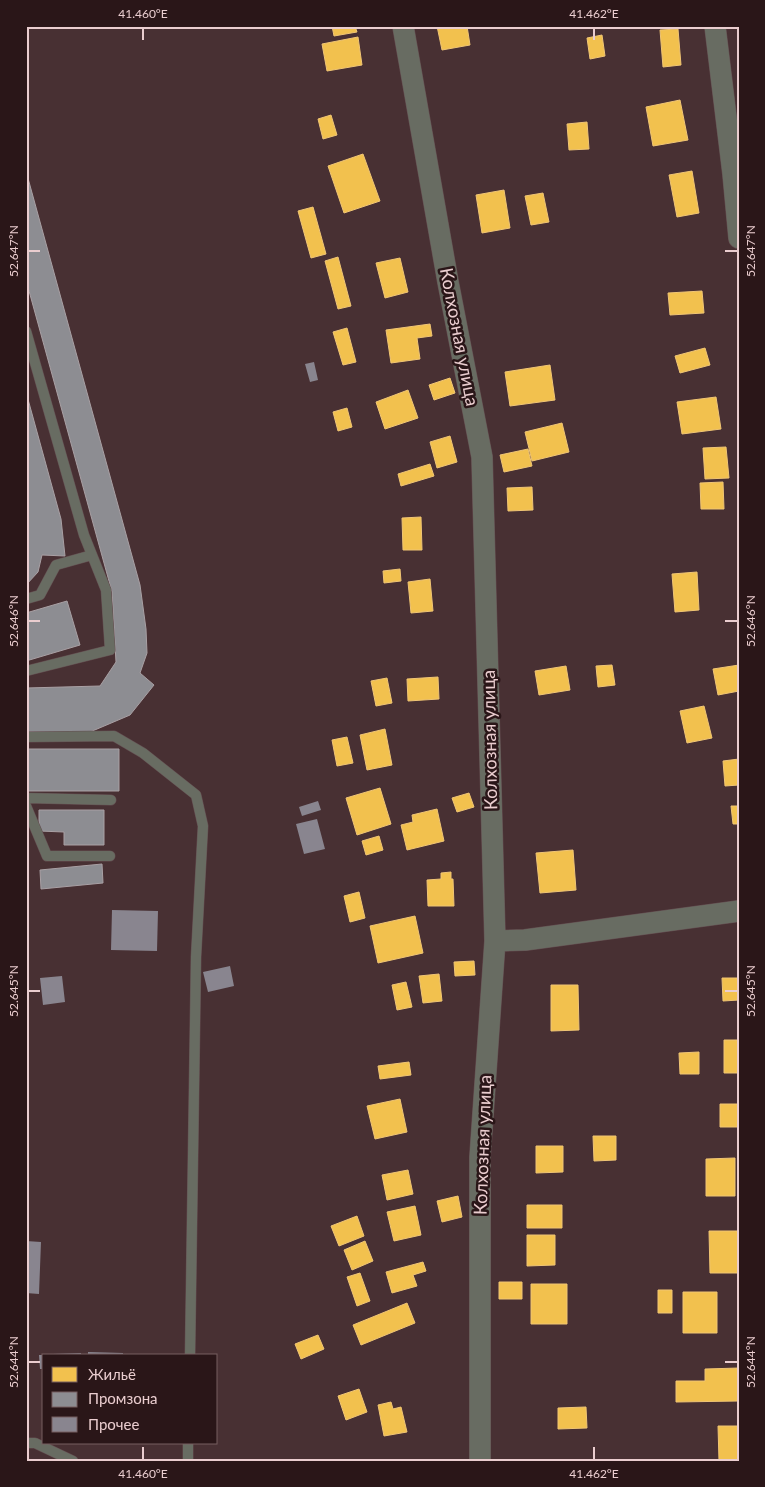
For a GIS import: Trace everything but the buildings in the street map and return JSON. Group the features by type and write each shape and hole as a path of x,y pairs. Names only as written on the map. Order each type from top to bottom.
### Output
{"street":[{"name":"Колхозная улица","path":"403,26 448,282 482,457 495,940 480,1157 480,1461"},
{"path":"715,26 739,238"},
{"path":"495,940 525,940 739,911"}],"lane":[{"path":"26,331 84,535 106,590 110,650 26,671"},
{"path":"26,599 40,595 56,565 92,555"},
{"path":"26,737 114,736 143,754 196,795 203,826 196,957 190,1354"},
{"path":"26,798 112,800"},
{"path":"26,806 47,856 110,856"},
{"path":"26,1443 35,1443 72,1461"},
{"path":"188,1444 188,1461"}]}
